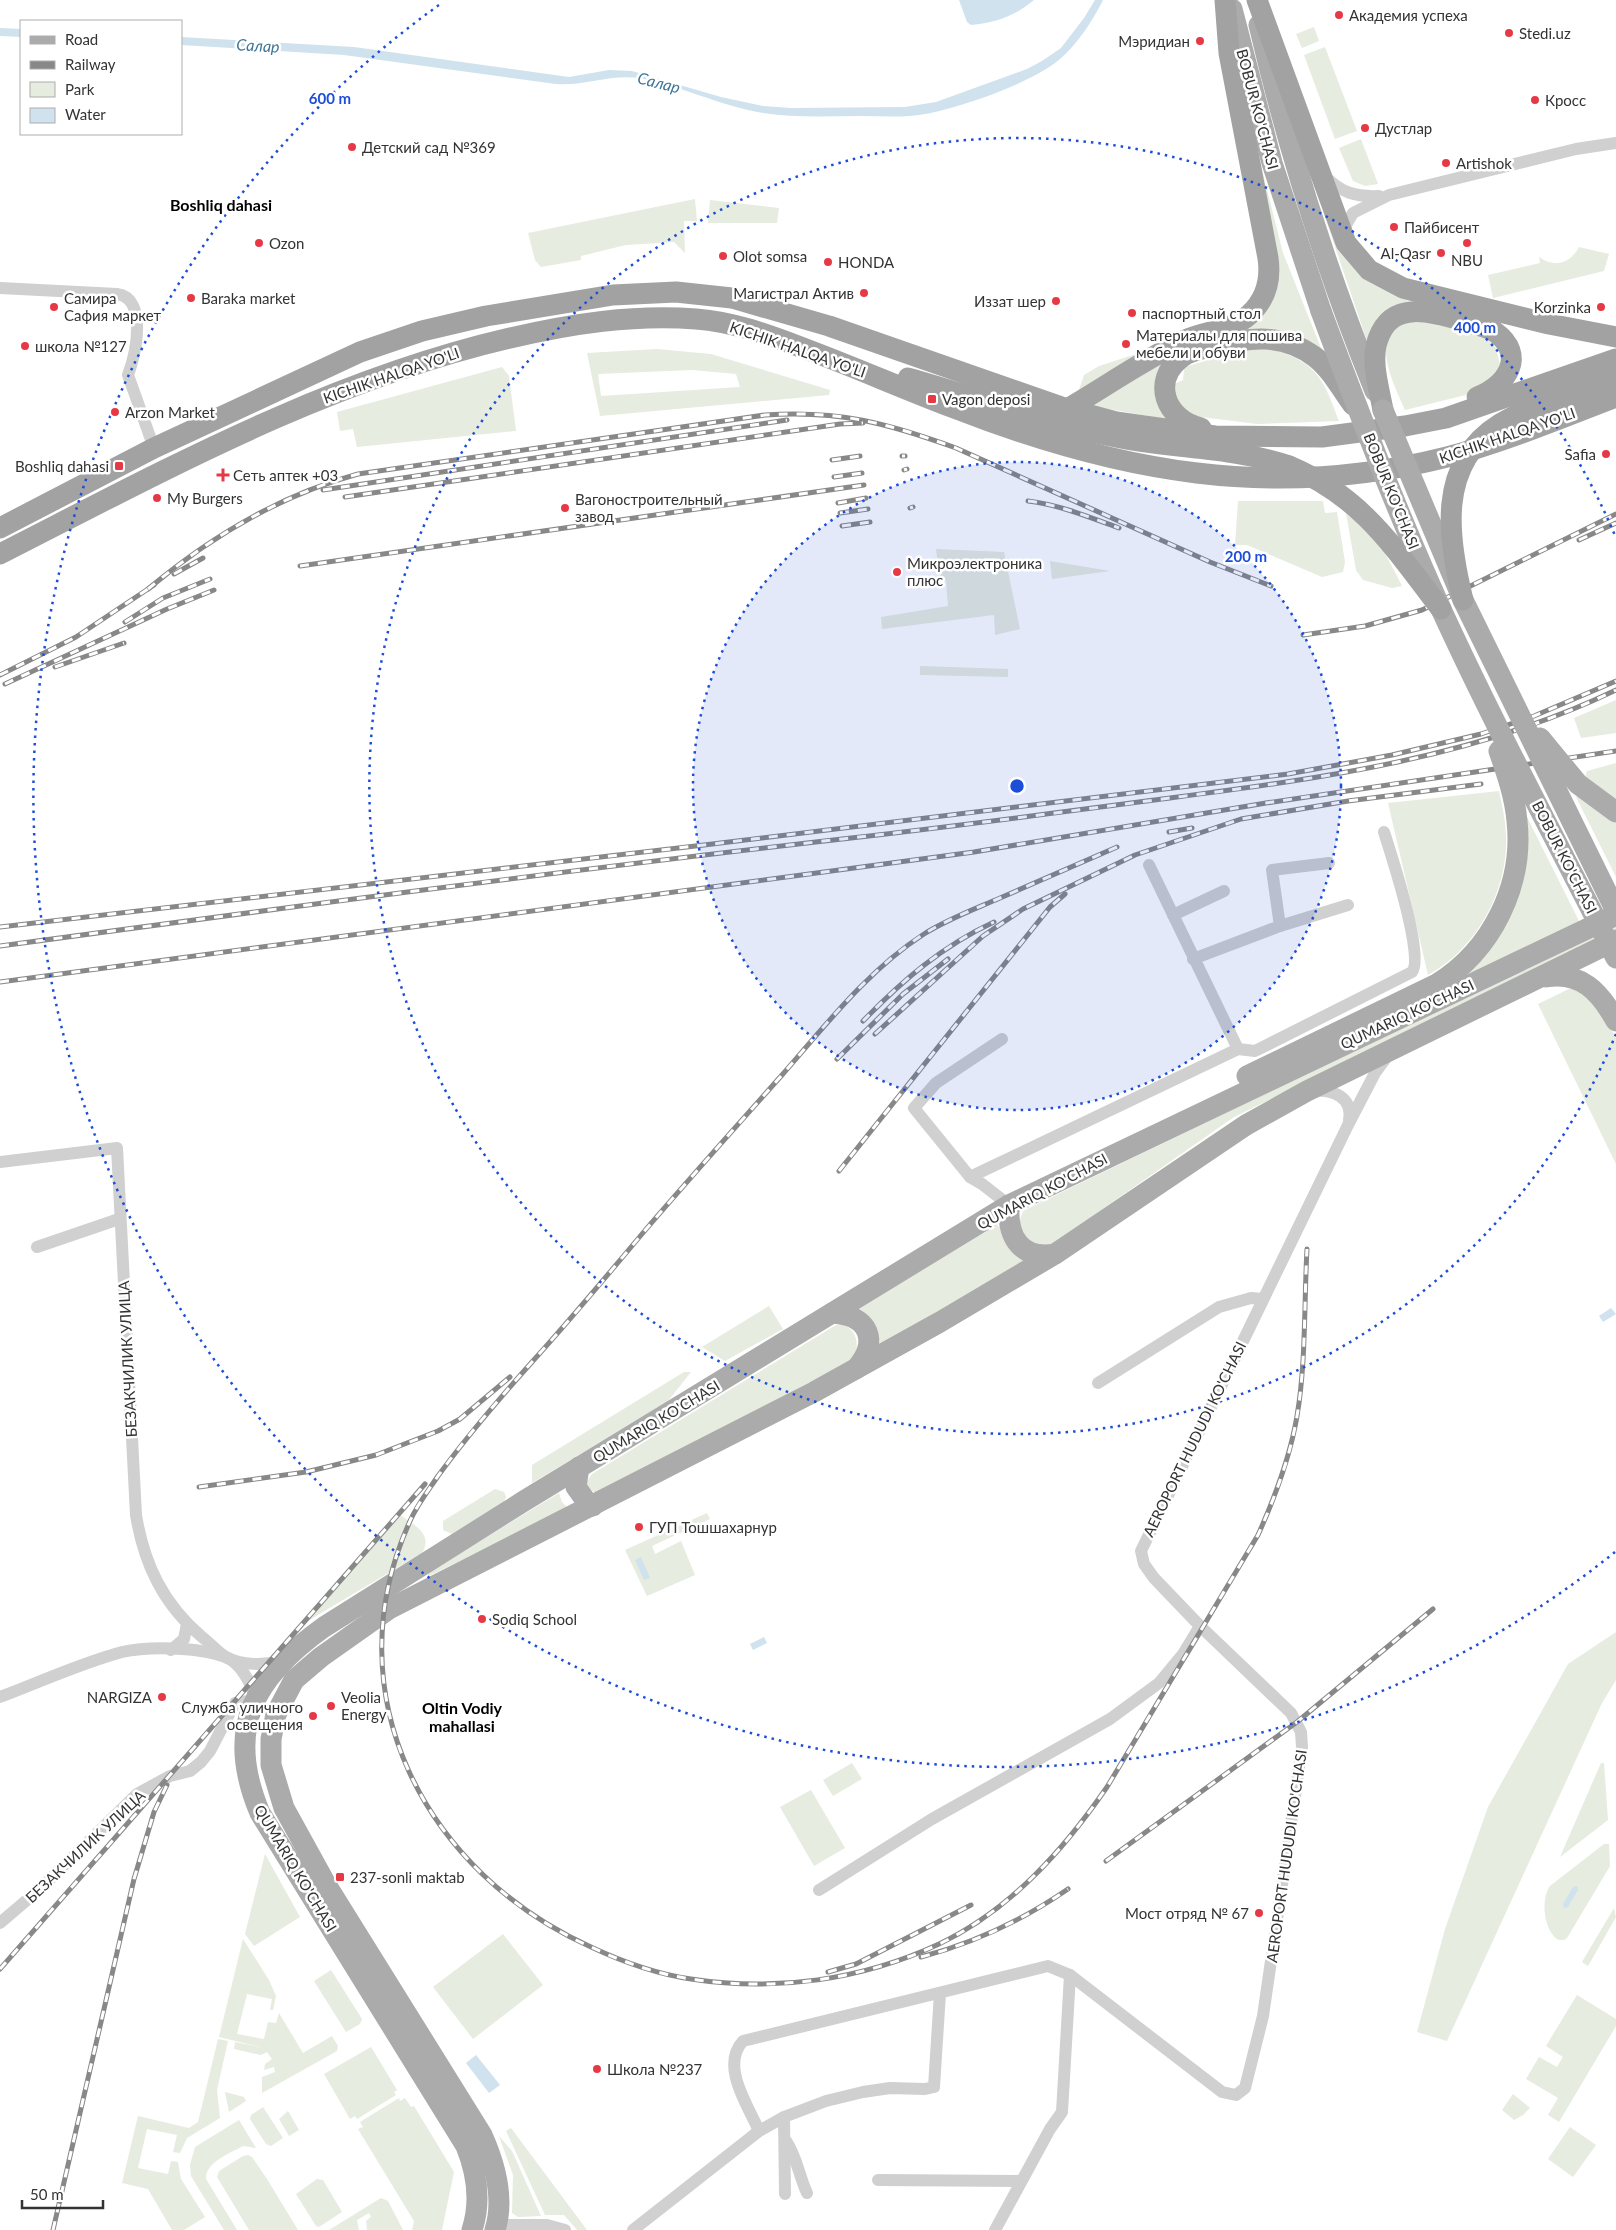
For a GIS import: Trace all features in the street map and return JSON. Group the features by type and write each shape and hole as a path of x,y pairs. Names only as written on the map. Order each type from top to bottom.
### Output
{"highway":[{"path":"1067,409 1176,345 1241,320 1257,306 1265,292 1269,278 1269,264 1230,53 1224,0"},
{"path":"1257,0 1346,243 1369,270 1402,288 1557,326 1616,338"},
{"name":"KICHIK HALQA YO'LI","path":"0,528 154,448 330,364 422,331 510,311 613,295 676,292 732,298 830,326 1067,409 1116,422 1182,432 1268,438 1344,436 1384,420 1446,418 1616,360"},
{"path":"728,323 732,298"},
{"path":"1412,311 1427,311 1488,328 1500,337 1509,349 1510,365 1507,376 1493,391 1384,420 1375,364 1376,346 1383,328 1399,315 1412,311"},
{"name":"KICHIK HALQA YO'LI","path":"0,554 164,470 328,395 391,372 464,350 537,332 609,320 679,318 728,323 763,333 954,408 1068,447 1163,469 1244,478 1335,476 1426,462 1470,450 1616,397"},
{"path":"1268,438 1196,427 1176,416 1168,402 1165,389 1166,379 1171,368 1181,357 1193,351 1244,338 1259,337 1281,340 1302,349 1321,362 1362,417"},
{"path":"843,363 943,386 997,405 1092,432 1162,446 1251,455 1301,471 1336,491 1368,517 1441,609"},
{"path":"1463,600 1452,554 1451,508 1458,476 1468,456 1483,438 1501,423 1616,378"},
{"path":"154,448 164,470"}],"main road":[{"name":"BOBUR KO'CHASI","path":"1229,0 1272,164 1321,311 1362,417 1441,609 1471,673 1616,958"},
{"name":"BOBUR KO'CHASI","path":"1253,0 1293,159 1384,420 1463,600 1616,911"},
{"path":"1494,665 1560,764 1578,784 1616,812"},
{"path":"1094,1163 1247,1076 1437,984 1469,958 1497,920 1514,876 1518,849 1518,822 1510,782 1471,673"},
{"name":"QUMARIQ KO'CHASI","path":"472,2230 477,2207 477,2191 470,2156 401,2022 286,1813 274,1779 271,1752 276,1714 287,1690 294,1680 321,1657 389,1608 415,1582 579,1468 1009,1205 1616,915"},
{"name":"QUMARIQ KO'CHASI","path":"496,2228 498,2184 486,2143 401,2022 258,1807 248,1775 245,1748 248,1720 255,1700 265,1682 283,1661 303,1642 324,1627 415,1582 593,1506 856,1369 1055,1254 1228,1135 1307,1091 1616,940"},
{"path":"1536,979 1558,975 1578,979 1593,988 1612,1014"},
{"path":"1612,1014 1610,992 1616,984"},
{"path":"1009,1205 1011,1228 1022,1248 1037,1255 1055,1254"},
{"path":"832,1313 857,1319 868,1333 868,1350 856,1369"},
{"path":"579,1468 576,1487 586,1501 593,1506"}],"street":[{"path":"1319,170 1332,183 1350,194 1364,197 1389,195 1576,149 1616,143"},
{"path":"1346,243 1346,225 1352,213 1389,195"},
{"path":"0,288 120,295 130,299 136,311 134,360 128,375 154,448"},
{"path":"970,1177 1238,1049 1255,1051 1276,1042 1415,969 1416,960 1408,914 1384,832"},
{"path":"1280,926 1272,870 1329,863"},
{"path":"1150,865 1193,959 1238,1049"},
{"path":"1173,915 1224,891"},
{"path":"1193,959 1280,926 1348,905"},
{"path":"1002,1038 936,1083 914,1108 970,1177 1009,1205"},
{"name":"AEROPORT HUDUDI KO'CHASI","path":"759,2131 733,2066 735,2053 743,2041 1048,1966 1070,1975 1155,2038 1214,2087 1230,2095 1238,2094 1244,2090 1263,2016 1302,1740 1298,1725 1286,1708 1200,1626 1146,1570 1141,1558 1141,1548 1348,1125 1375,1073 1392,1050"},
{"path":"1307,1091 1332,1092 1343,1098 1349,1109 1348,1125"},
{"name":"БЕЗАКЧИЛИК УЛИЦА","path":"0,1162 117,1148 119,1219 136,1515 140,1539 163,1596 186,1624 244,1675 251,1686 255,1700 235,1703 210,1752 201,1762 190,1771 170,1776 137,1794 41,1888 0,1922"},
{"path":"982,1184 992,1167"},
{"path":"37,1247 119,1219"},
{"path":"1098,1383 1219,1307 1251,1298 1263,1299"},
{"path":"171,1650 184,1639 186,1624"},
{"path":"819,1890 932,1818 1110,1719 1159,1683 1183,1654 1200,1626"},
{"path":"0,1697 122,1653 138,1650 194,1651 257,1664 283,1661"},
{"path":"995,2230 1050,2129 1062,2112 1070,1975"},
{"path":"634,2230 759,2131 784,2117 826,2101 863,2092 890,2088 925,2089 934,2086 940,1994"},
{"path":"784,2117 786,2141 785,2194"},
{"path":"786,2141 793,2152 807,2193"},
{"path":"878,2180 1021,2181"},
{"path":"496,2228 547,2225 565,2230"}],"green space":[{"path":"1314,27 1319,41 1302,48 1296,34"},
{"path":"1325,47 1357,131 1335,139 1304,55"},
{"path":"1254,138 1283,253 1323,353 1239,330 1267,306"},
{"path":"1361,139 1378,184 1365,186 1353,181 1339,148"},
{"path":"1305,158 1341,246 1416,300 1367,341"},
{"path":"695,199 697,221 684,221 685,253 674,242 626,245 581,256 581,260 541,267 535,260 528,233"},
{"path":"710,200 779,208 777,223 708,223"},
{"path":"1579,247 1609,254 1604,271 1493,298 1488,275 1540,263 1539,257 1556,263 1567,261"},
{"path":"1423,320 1485,337 1496,348 1500,365 1499,370 1482,391 1405,410 1393,383 1389,368 1386,354 1387,342 1393,332 1404,324"},
{"path":"1270,348 1298,360 1316,374 1328,393 1339,421 1257,424 1185,415 1172,385 1183,380 1184,370 1188,366 1242,350"},
{"path":"657,349 711,354 830,390 829,395 600,416 587,353","holes":["692,370 736,374 740,387 601,396 598,374"]},
{"path":"1136,354 1139,358 1079,390 1084,375 1099,366"},
{"path":"1160,360 1165,367 1166,419 1091,406"},
{"path":"502,367 509,376 516,431 357,447 353,429 340,431 337,412"},
{"path":"1238,501 1323,501 1325,513 1337,512 1345,562 1343,572 1322,577 1247,545 1235,545"},
{"path":"1357,501 1402,586 1392,588 1363,580 1356,570 1344,502"},
{"path":"936,549 1004,552 1020,629 995,635 994,615 882,629 881,617 948,606 946,580 940,580"},
{"path":"1050,561 1110,571 1052,579"},
{"path":"920,666 1008,669 1008,677 920,675"},
{"path":"1616,700 1616,733 1581,738 1574,718"},
{"path":"1616,763 1616,877 1576,797 1579,796 1587,771"},
{"path":"1499,791 1505,819 1506,837 1505,857 1495,898 1486,916 1461,950 1428,975 1388,803"},
{"path":"1524,811 1582,927 1461,985 1469,969 1486,952"},
{"path":"1616,924 1616,931 1234,1117 1047,1248 1030,1245 1019,1222 1023,1211"},
{"path":"1575,986 1599,1007 1616,1038 1616,1164 1538,1004"},
{"path":"1003,1224 1027,1260 878,1346 856,1310 997,1225 999,1227"},
{"path":"769,1306 783,1329 725,1361 702,1347"},
{"path":"842,1324 851,1330 856,1338 854,1359 603,1493 597,1494 588,1488 586,1483 592,1474 836,1325"},
{"path":"684,1372 691,1372 668,1401 532,1483 532,1465"},
{"path":"495,1489 504,1492 506,1497 504,1502 452,1534 443,1530 443,1521"},
{"path":"559,1493 562,1502 568,1508 429,1576 427,1573"},
{"path":"707,1513 710,1519 652,1546 655,1554 681,1541 695,1575 647,1596 625,1550"},
{"path":"400,1515 416,1526 424,1535 425,1546 422,1553 306,1622"},
{"path":"1616,1632 1616,1680 1602,1703 1447,2041 1417,2032 1445,1929 1488,1807 1568,1664"},
{"path":"852,1763 862,1779 833,1796 823,1780"},
{"path":"1601,1763 1604,1763 1608,1820 1560,1857"},
{"path":"811,1790 845,1848 814,1866 780,1807"},
{"path":"1604,1844 1609,1844 1610,1866 1567,1938 1559,1940 1550,1930 1545,1915 1544,1907 1547,1892 1550,1886"},
{"path":"265,1854 300,1917 254,1946 245,1934"},
{"path":"1614,1908 1616,1917 1588,1966 1582,1962"},
{"path":"503,1934 543,1985 473,2039 433,1987"},
{"path":"243,1939 269,1980 276,1996 273,2010 270,2010 272,1999 247,1994 237,2034 264,2039 268,2022 276,2023 279,2013 303,2053 332,2036 338,2046 337,2051 262,2093 262,2077 275,2072 274,2067 264,2070 265,2064 272,2059 267,2052 261,2055 234,2049 235,2042 264,2048 219,2037"},
{"path":"331,1970 362,2019 360,2024 346,2032 314,1981"},
{"path":"1577,1995 1616,2019 1616,2026 1559,2122 1548,2115 1558,2098 1526,2079 1539,2057 1557,2067 1563,2057 1546,2046"},
{"path":"218,2039 228,2041 217,2090 220,2118 187,2138 180,2153 173,2152 177,2135 147,2129 138,2168 168,2174 171,2161 178,2162 181,2179 205,2217 184,2230 172,2230 148,2189 122,2183 138,2116 189,2128 198,2122"},
{"path":"371,2047 397,2090 394,2092 396,2095 357,2119 355,2116 350,2119 324,2074"},
{"path":"225,2092 244,2097 246,2101 229,2112"},
{"path":"1513,2094 1530,2108 1514,2120 1502,2110"},
{"path":"399,2098 400,2101 405,2098 411,2107 414,2106 454,2172 442,2230 412,2230 414,2221 358,2129 363,2127 360,2122"},
{"path":"263,2107 283,2138 271,2146 266,2144 250,2119 251,2115"},
{"path":"288,2111 299,2130 289,2136 279,2119"},
{"path":"239,2120 256,2148 243,2146 220,2159 210,2168 206,2179 237,2230 224,2230 191,2176 190,2165 195,2147"},
{"path":"1570,2127 1596,2145 1573,2177 1548,2159"},
{"path":"511,2128 587,2230 577,2230 564,2215 545,2215 506,2131"},
{"path":"499,2136 512,2151 541,2216 518,2217 512,2213 513,2175"},
{"path":"248,2155 252,2157 267,2179 298,2230 249,2230 217,2177 219,2171 243,2156"},
{"path":"317,2179 323,2180 342,2212 319,2227 316,2226 296,2194"},
{"path":"381,2198 388,2201 403,2230 367,2230 366,2221 371,2217 369,2213 357,2220 359,2230 329,2230"}],"water":[{"path":"959,0 1034,0 1005,18 971,25 967,22"},
{"name":"Салар","path":"1095,0 1103,0 1094,17 1069,50 1055,63 1042,71 1010,87 974,101 940,111 909,116 775,115 731,106 669,85 639,78 628,77 556,84 344,55 182,45 182,37 354,47 569,77 609,70 632,71 721,97 763,106 791,108 905,107 936,102 1027,69 1061,48"},
{"path":"0,28 20,29 20,37 0,36"},
{"path":"1611,1308 1616,1314 1603,1322 1599,1316"},
{"path":"641,1557 650,1578 644,1580 635,1560"},
{"path":"764,1637 767,1643 753,1650 750,1644"},
{"path":"1577,1886 1578,1890 1568,1907 1564,1908 1563,1904 1573,1887"},
{"path":"476,2055 500,2085 489,2093 466,2063"}],"railway":[{"path":"148,589 196,552 247,520 301,494 358,474 765,415 792,414 862,420 885,425 956,448 1210,562 1271,586"},
{"path":"323,490 787,420"},
{"path":"345,497 840,424 863,423"},
{"path":"832,460 860,456"},
{"path":"834,477 862,473"},
{"path":"300,566 864,485"},
{"path":"838,503 866,498"},
{"path":"1028,501 1063,508 1119,528"},
{"path":"840,513 868,509"},
{"path":"1303,635 1365,626 1422,610 1616,514"},
{"path":"842,526 870,522"},
{"path":"1579,540 1616,523"},
{"path":"174,574 203,558"},
{"path":"125,622 163,598 210,579"},
{"path":"0,675 76,637 154,585"},
{"path":"5,684 167,609 214,590"},
{"path":"55,667 124,643"},
{"path":"0,927 704,845 1288,774 1392,755 1481,734 1534,716 1616,681"},
{"path":"0,946 638,863 970,824 1341,773 1453,749 1508,733 1563,713 1616,690"},
{"path":"0,982 974,852 1266,803 1616,751"},
{"path":"875,1034 983,936 1023,909 1135,855 1241,819 1348,801 1481,784"},
{"path":"1169,832 1192,828"},
{"path":"1117,847 942,924 924,934 884,964 831,1018 677,1194 495,1404 438,1476 410,1521 388,1586 382,1651 389,1713 409,1772 440,1826 482,1874 533,1915 615,1958 652,1971 678,1977 723,1983 754,1984 818,1980 880,1966 910,1956 939,1944 965,1930 989,1914 1033,1877 1090,1811 1107,1787 1258,1535 1281,1477 1297,1416 1303,1355 1307,1249"},
{"path":"839,1171 1050,907 1065,894"},
{"path":"863,1021 908,978 940,953 994,922"},
{"path":"837,1059 903,994 948,959"},
{"path":"199,1487 306,1472 376,1455 438,1431 460,1419 510,1377"},
{"path":"0,1969 425,1484"},
{"path":"1106,1861 1297,1722 1433,1609"},
{"path":"53,2230 134,1879 154,1812 167,1785"},
{"path":"921,1957 979,1938 1034,1911 1068,1889"},
{"path":"828,1972 856,1964 971,1905"}],"place":[{"name":"Академия успеха","path":"1339,15"},
{"name":"Stedi.uz","path":"1509,33"},
{"name":"Мэридиан","path":"1200,41"},
{"name":"Кросс","path":"1535,100"},
{"name":"Дустлар","path":"1365,128"},
{"name":"Детский сад №369","path":"352,147"},
{"name":"Artishok","path":"1446,163"},
{"name":"Пайбисент","path":"1394,227"},
{"name":"Ozon","path":"259,243"},
{"name":"NBU","path":"1467,243"},
{"name":"Al-Qasr","path":"1441,253"},
{"name":"Olot somsa","path":"723,256"},
{"name":"HONDA","path":"828,262"},
{"name":"Магистрал Актив","path":"864,293"},
{"name":"Baraka market","path":"191,298"},
{"name":"Иззат шер","path":"1056,301"},
{"name":"Самира Сафия маркет","path":"54,307"},
{"name":"Korzinka","path":"1601,307"},
{"name":"паспортный стол","path":"1132,313"},
{"name":"Материалы для пошива мебели и обуви","path":"1126,344"},
{"name":"школа №127","path":"25,346"},
{"name":"Vagon deposi","path":"932,399"},
{"name":"Arzon Market","path":"115,412"},
{"name":"Safia","path":"1606,454"},
{"name":"Boshliq dahasi","path":"119,466"},
{"name":"Сеть аптек +03","path":"223,475"},
{"name":"My Burgers","path":"157,498"},
{"name":"Вагоностроительный завод","path":"565,508"},
{"name":"Микроэлектроника плюс","path":"897,572"},
{"name":"ГУП Тошшахарнур","path":"639,1527"},
{"name":"Sodiq School","path":"482,1619"},
{"name":"NARGIZA","path":"162,1697"},
{"name":"Veolia Energy","path":"331,1706"},
{"name":"Служба уличного освещения","path":"313,1716"},
{"name":"237-sonli maktab","path":"340,1877"},
{"name":"Мост отряд № 67","path":"1259,1913"},
{"name":"Школа №237","path":"597,2069"}],"district":[{"name":"Boshliq dahasi","path":"221,204"},
{"name":"Oltin Vodiy mahallasi","path":"462,1716"}]}
